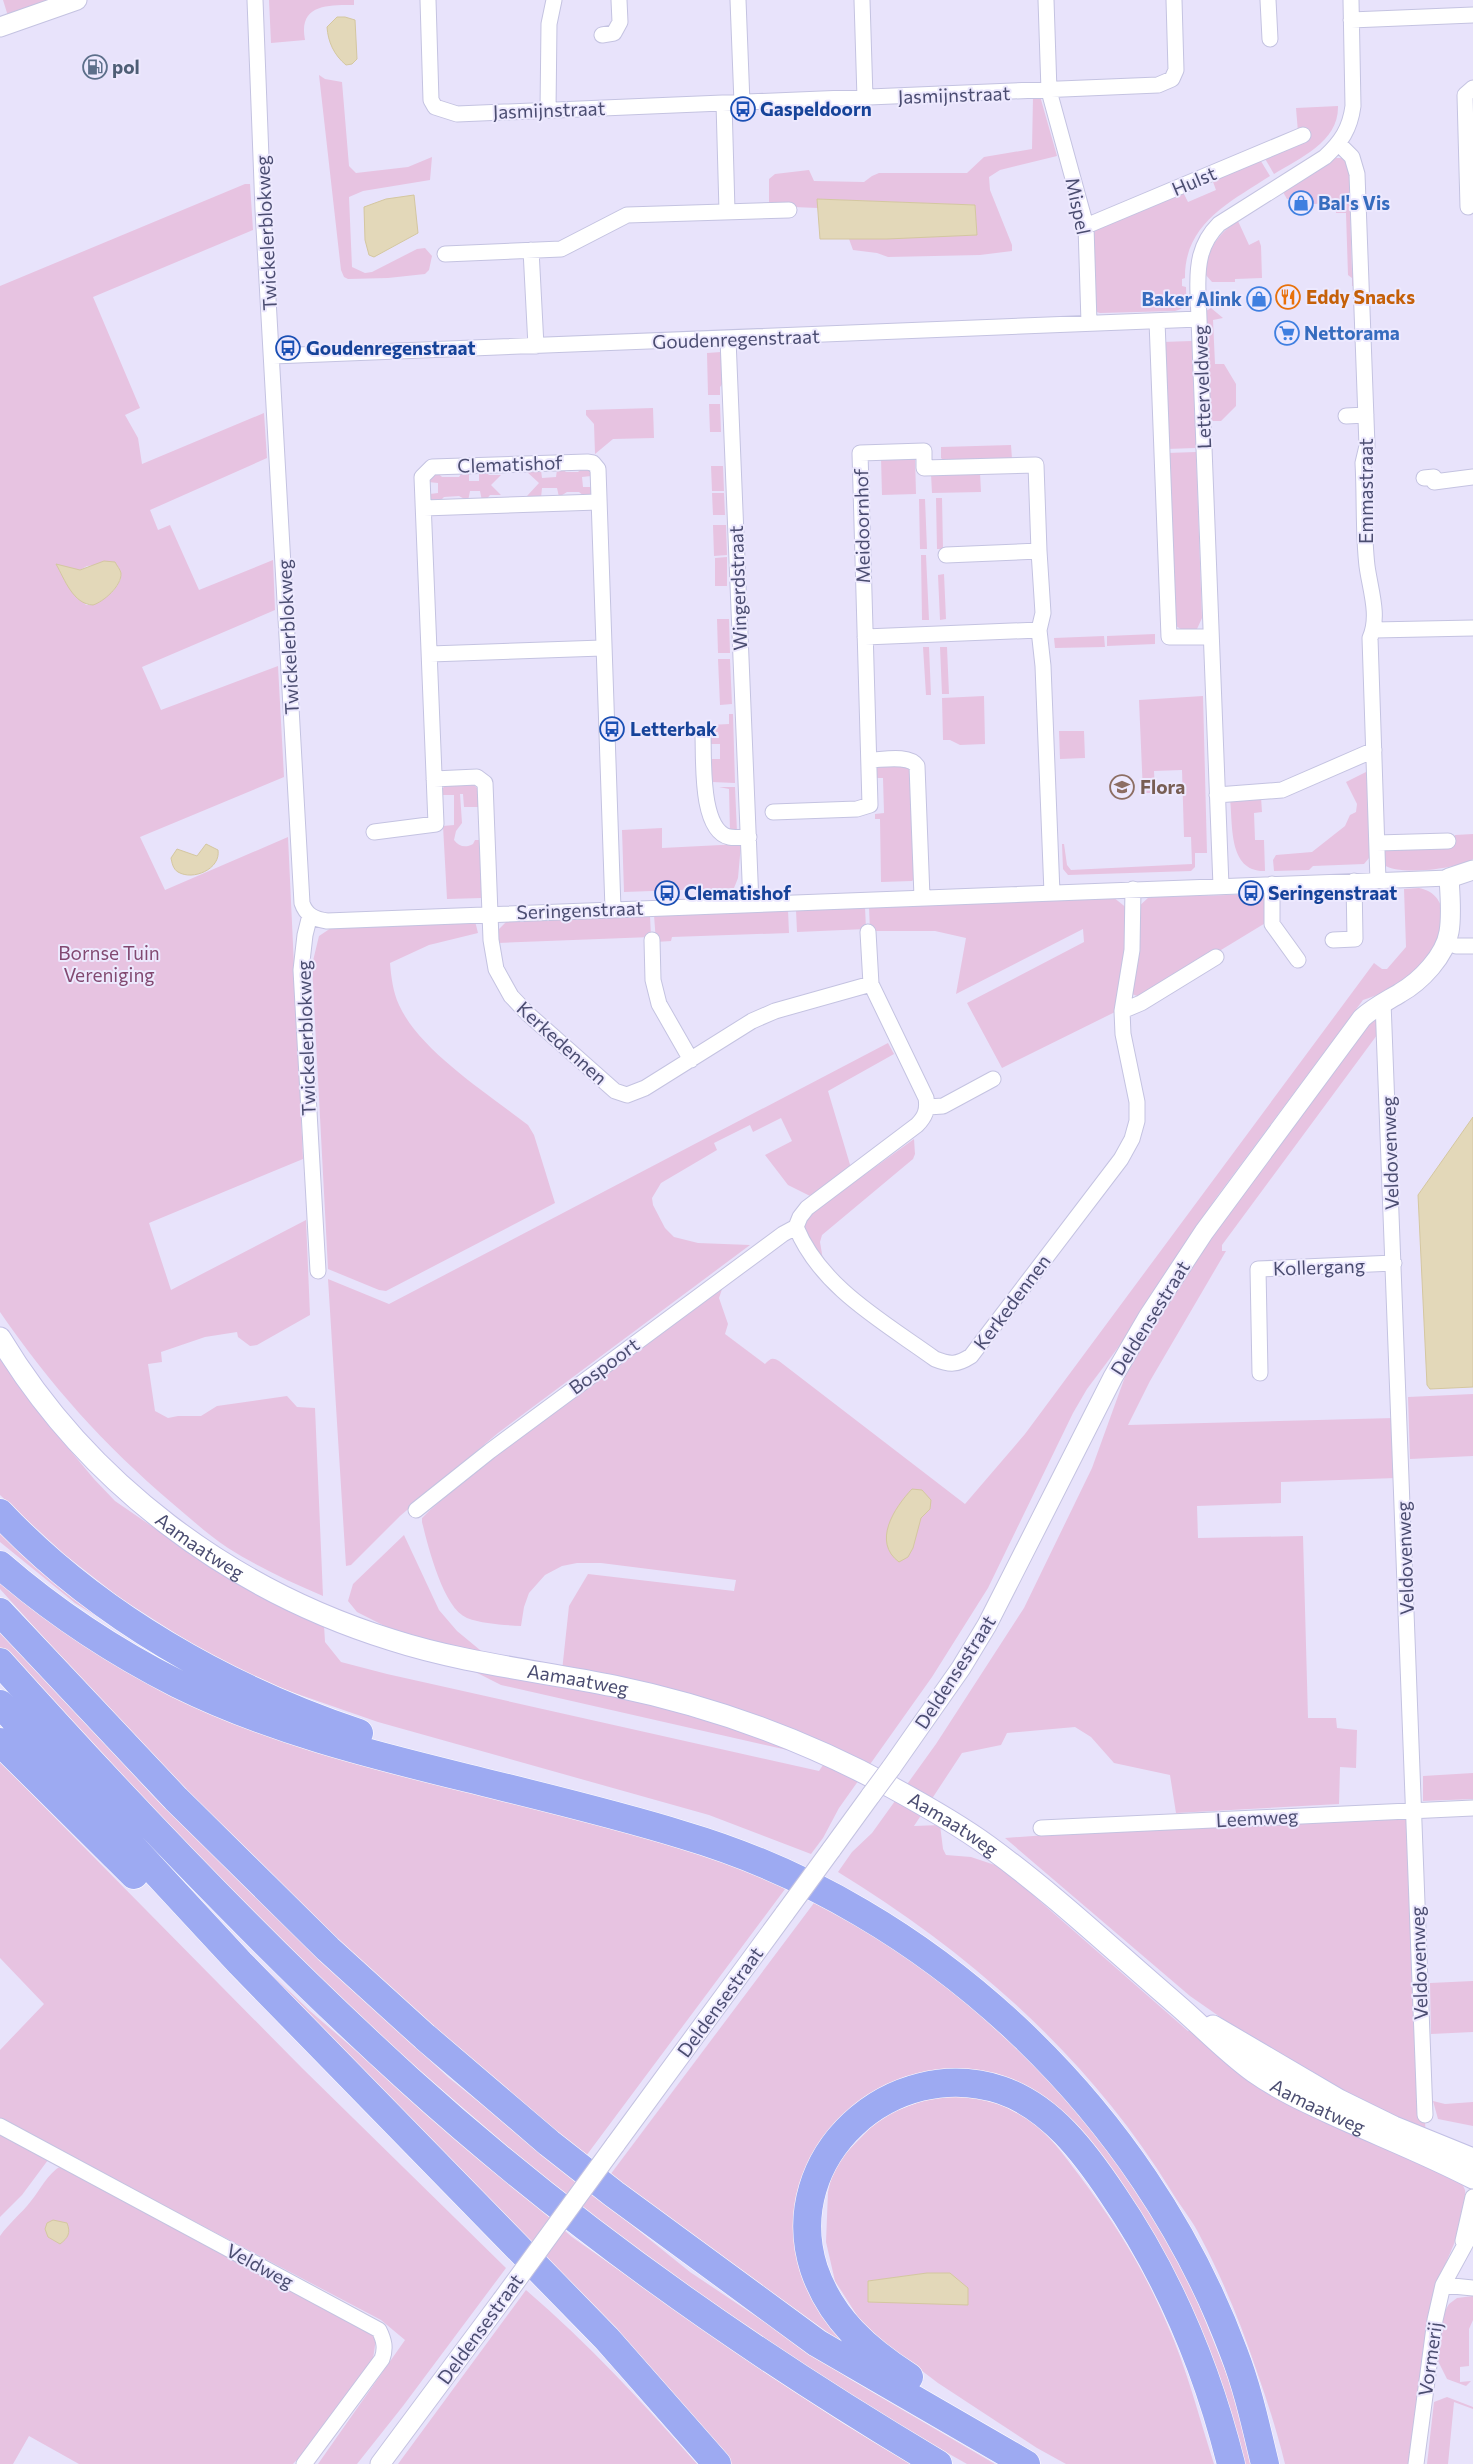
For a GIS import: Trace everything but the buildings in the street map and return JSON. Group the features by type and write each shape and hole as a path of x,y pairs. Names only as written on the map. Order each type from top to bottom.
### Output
{"highway":[{"path":"0,1513 45,1556 100,1600 154,1637 215,1672 280,1703 353,1731 413,1751 466,1778"},
{"path":"0,1565 60,1611 119,1650 178,1684 271,1723 326,1741 687,1836 790,1875 906,1941 953,1974 994,2008 1049,2060 1086,2102 1124,2150 1172,2220 1193,2260 1234,2353 1254,2418 1265,2464"},
{"path":"0,1612 176,1799 328,1949 424,2037 549,2143 614,2194 817,2343 1026,2464"},
{"path":"0,1662 159,1834 308,1984 411,2082 531,2184 718,2324 938,2464"},
{"path":"0,1704 240,1963 607,2340 717,2464"},
{"path":"0,1742 200,1940 240,1963"},
{"path":"1037,2464 880,2358 860,2341 836,2312 814,2269 809,2243 809,2216 812,2192 830,2150 849,2127 869,2110 909,2089 931,2084 957,2084 1000,2090 1016,2097 1050,2118 1082,2151 1130,2220 1170,2292 1203,2372 1231,2464"}],"main road":[{"name":"Aamaatweg","path":"0,1338 15,1363 51,1412 107,1473 160,1520 222,1563 276,1594 329,1618 395,1641 658,1696 741,1721 837,1759 895,1789 985,1843 1056,1898 1180,2007 1230,2054 1258,2075 1291,2094 1473,2178"},
{"name":"Aamaatweg","path":"1180,2007 1339,2100 1394,2127 1473,2159"}],"street":[{"path":"0,27 77,0"},
{"name":"Twickelerblokweg","path":"256,0 263,201 302,903 310,915 305,934 301,970 318,1271"},
{"name":"Jasmijnstraat","path":"428,0 431,100 435,107 457,114 1158,85 1172,79 1176,70 1174,0"},
{"path":"548,110 549,24 554,0"},
{"path":"602,35 614,33 620,22 619,0"},
{"path":"738,0 742,103"},
{"path":"862,0 865,98"},
{"name":"Mispel","path":"1046,0 1049,91 1086,226 1089,324"},
{"path":"1268,0 1270,38"},
{"name":"Letterveldweg","path":"1221,886 1199,319 1199,258 1213,230 1231,215 1325,158 1339,144 1351,120 1353,106 1351,0"},
{"path":"1352,20 1473,15"},
{"path":"1468,207 1465,96 1473,88"},
{"path":"724,103 727,211"},
{"name":"Hulst","path":"1086,226 1303,135"},
{"name":"Emmastraat","path":"1339,144 1352,158 1357,174 1367,446 1363,463 1367,568 1372,588 1374,630 1370,638 1378,881"},
{"path":"445,254 561,249 627,215 789,210"},
{"path":"531,250 536,346"},
{"name":"Goudenregenstraat","path":"272,356 1199,319"},
{"path":"1157,321 1168,638 1211,637"},
{"name":"Wingerdstraat","path":"728,339 752,904"},
{"path":"1346,416 1366,415"},
{"name":"Meidoornhof","path":"773,812 857,808 870,805 860,453 924,452 924,468 1036,465 1043,613 1039,630 1043,666 1052,893"},
{"name":"Clematishof","path":"374,832 436,824 422,478 432,467 593,463 598,469 602,648 613,909"},
{"path":"1424,478 1434,477 1434,482 1473,477"},
{"path":"424,508 598,502"},
{"path":"946,554 1039,551"},
{"path":"1374,630 1473,628"},
{"path":"865,637 1039,630"},
{"path":"430,654 602,648"},
{"path":"703,737 705,783 710,815 714,826 729,837 749,837"},
{"path":"1217,795 1282,790 1374,750"},
{"path":"870,760 905,760 914,762 917,766 922,897"},
{"path":"434,779 477,777 485,783 490,913"},
{"path":"1377,843 1448,841"},
{"path":"1449,878 1473,870"},
{"name":"Seringenstraat","path":"310,915 315,919 326,921 490,913 1449,878"},
{"name":"Deldensestraat","path":"380,2464 935,1707 987,1625 1113,1377 1168,1285 1204,1232 1362,1018 1383,1002 1417,981 1432,965 1447,942 1450,930 1449,878"},
{"path":"1333,940 1355,938 1354,881"},
{"path":"1272,884 1272,924 1298,960"},
{"name":"Kerkedennen","path":"796,1227 824,1273 847,1295 935,1359 950,1365 961,1363 972,1356 1121,1158 1132,1139 1137,1122 1137,1102 1125,1042 1122,1011 1132,950 1133,889"},
{"name":"Kerkedennen","path":"490,913 496,969 511,996 615,1091 627,1095 645,1088 759,1018 871,984"},
{"path":"796,1227 800,1217 808,1208 917,1125 924,1118 928,1107 926,1098 871,984 868,932"},
{"path":"652,940 653,980 659,1004 691,1060"},
{"path":"1447,942 1456,946 1473,946"},
{"path":"1122,1011 1141,1003 1216,957"},
{"name":"Veldovenweg","path":"1383,1002 1425,2115"},
{"path":"928,1107 943,1106 993,1079"},
{"name":"Bospoort","path":"416,1510 490,1451 796,1227"},
{"name":"Kollergang","path":"1260,1373 1258,1269 1394,1263"},
{"name":"Leemweg","path":"1041,1828 1473,1808"},
{"name":"Veldweg","path":"0,2126 379,2330 385,2350 382,2359 304,2464"},
{"path":"1462,2247 1473,2197"},
{"path":"1462,2247 1473,2230"},
{"name":"Vormerij","path":"1416,2464 1435,2320 1443,2285 1462,2247"},
{"path":"1443,2285 1473,2288"}],"green space":[{"path":"3,0 59,0 8,16"},
{"path":"269,0 354,0 354,5 334,5 317,9 306,19 304,28 305,40 271,43"},
{"path":"319,75 325,79 342,82 349,166 356,173 408,167 432,157 430,180 363,191 349,197 352,267 365,273 372,272 417,249 425,248 432,256 429,270 425,274 388,278 348,279 344,277 341,270"},
{"path":"1040,96 1057,156 1000,170 989,177 990,190 1012,245 1012,251 980,255 888,257 877,253 853,250 849,239 977,235 975,205 818,199 818,208 769,206 769,179 775,174 809,170 814,181 864,182 879,173 967,173 984,157 1032,149 1033,97"},
{"path":"1338,106 1337,119 1325,139 1306,155 1274,174 1264,157 1298,132 1296,108"},
{"path":"1259,158 1270,176 1225,205 1212,216 1192,243 1187,259 1185,278 1182,279 1182,286 1186,287 1186,302 1183,308 1175,311 1100,313 1093,311 1093,229 1183,192 1188,202 1216,190 1212,179"},
{"path":"1336,158 1345,158 1352,176 1349,178 1352,272 1357,276 1357,286 1352,286 1352,278 1348,275 1346,213 1336,213 1336,203 1313,204 1313,198 1287,199 1283,192"},
{"name":"Bornse Tuin Vereniging","path":"245,184 250,184 253,230 93,297 140,408 125,415 138,438 142,464 264,413 267,458 150,510 158,530 170,525 199,590 273,560 275,610 142,667 161,710 278,666 284,777 140,837 165,890 288,837 303,1159 149,1223 171,1290 306,1220 310,1315 257,1345 250,1346 238,1337 237,1332 205,1337 161,1352 162,1362 148,1364 155,1411 168,1418 201,1416 217,1406 287,1396 297,1407 315,1408 323,1596 274,1574 228,1548 172,1503 123,1459 79,1413 39,1365 0,1312 0,286","holes":["115,563 121,573 121,578 114,590 103,599 86,605 57,565 80,570 87,566"]},
{"path":"1238,221 1249,245 1259,240 1261,246 1262,278 1235,279 1235,282 1212,282 1205,274 1208,257 1219,237"},
{"path":"1211,308 1223,318 1213,320 1215,364 1224,364 1236,384 1236,406 1221,421 1213,421 1210,418 1206,311"},
{"path":"1192,341 1196,448 1166,449 1162,342"},
{"path":"721,352 723,383 720,387 720,395 708,395 707,353"},
{"path":"709,404 720,404 721,432 710,432"},
{"path":"653,408 654,438 613,439 595,454 594,424 586,415 586,410"},
{"path":"1011,445 1012,459 944,461 941,458 941,447"},
{"path":"1196,452 1202,618 1197,629 1182,630 1176,626 1167,453"},
{"path":"915,457 916,494 882,495 881,458"},
{"path":"711,466 723,466 724,491 712,491"},
{"path":"583,467 592,470 591,476 582,477 583,487 592,487 593,492 589,496 584,496 579,492 567,492 559,497 557,488 542,488 541,498 527,496 539,483 526,471 541,470 542,478 556,477 557,470 561,468 566,472 578,472"},
{"path":"484,470 489,475 501,475 491,485 501,495 490,495 486,500 482,501 480,491 470,491 468,501 459,496 444,497 439,502 433,502 428,498 430,494 438,493 438,483 428,482 432,472 437,472 442,477 459,477 463,471 469,473 469,481 479,481 479,473"},
{"path":"980,473 981,492 932,493 931,474"},
{"path":"712,493 724,493 725,515 713,515"},
{"path":"936,498 942,498 943,549 937,549"},
{"path":"919,499 925,499 927,549 920,549"},
{"path":"713,525 726,525 727,555 714,556"},
{"path":"921,555 926,555 929,620 922,620"},
{"path":"727,557 727,586 715,586 715,558"},
{"path":"944,574 946,619 940,620 938,575"},
{"path":"717,619 729,619 730,653 718,653"},
{"path":"1155,634 1155,644 1107,646 1107,636"},
{"path":"1104,636 1105,647 1055,648 1054,638"},
{"path":"923,647 929,647 931,695 926,695"},
{"path":"940,647 947,647 949,694 942,694"},
{"path":"718,659 730,659 732,704 720,705"},
{"path":"984,696 985,744 960,745 950,740 943,740 942,698"},
{"path":"1203,696 1207,853 1195,853 1195,867 1191,871 1068,875 1063,869 1062,844 1064,844 1067,865 1071,870 1192,864 1191,837 1184,837 1182,770 1154,771 1155,793 1143,793 1139,700"},
{"path":"729,714 733,714 735,783 712,782 712,759 720,759 720,744 711,744 711,738 719,738 718,732 710,732 710,725 729,724"},
{"path":"1059,731 1084,731 1085,758 1060,759"},
{"path":"902,764 910,770 915,878 912,881 881,882 880,819 875,819 875,814 884,813 883,778 874,778 874,771 880,765"},
{"path":"1370,770 1374,857 1369,858 1364,864 1313,866 1309,870 1274,871 1273,860 1276,855 1312,852 1345,826 1350,815 1356,812 1357,804 1346,782"},
{"path":"446,784 473,784 478,789 479,807 464,807 463,794 460,794 462,823 456,831 454,840 460,845 468,846 473,844 475,840 481,840 482,898 447,899 443,826 454,825 454,795 443,795 443,788"},
{"path":"719,787 735,787 737,832 730,832 729,789"},
{"path":"1261,797 1262,812 1254,813 1255,840 1264,840 1265,871 1253,869 1244,864 1238,856 1233,833 1230,799"},
{"path":"662,828 662,848 741,844 738,878 734,888 624,892 622,830"},
{"path":"1473,834 1473,859 1465,863 1415,871 1391,868 1384,865 1381,849 1451,847 1455,835"},
{"path":"1419,888 1429,892 1436,898 1441,906 1443,915 1440,935 1426,961 1401,985 1363,1000 1216,1198 1194,1230 1144,1313 1087,1389 1073,1413 988,1588 932,1677 839,1808 823,1838 811,1854 709,1815 378,1722 263,1682 214,1658 120,1598 64,1554 0,1495 0,1358 39,1413 94,1479 115,1501 214,1569 297,1615 324,1625 325,1642 341,1662 819,1771 827,1759 501,1685 357,1612 348,1601 353,1584 404,1535 439,1610 457,1631 503,1669 562,1671 569,1606 588,1574 734,1591 736,1580 601,1563 577,1563 562,1566 545,1575 529,1593 524,1607 521,1626 480,1622 467,1618 458,1612 444,1590 428,1546 422,1522 422,1518 429,1511 491,1457 724,1283 719,1298 728,1324 725,1334 765,1364 771,1359 779,1361 965,1504 1025,1434 1374,963 1382,969 1387,969 1406,947 1404,889"},
{"path":"1268,894 1267,922 1142,998 1132,994 1136,909 1149,897"},
{"path":"1113,897 1128,909 1128,943 1117,1011 1002,1068 967,1003 1084,942 1083,929 956,994 966,938 935,931 870,931 869,907"},
{"path":"865,907 866,929 797,932 796,910"},
{"path":"788,910 789,933 672,937 671,941 656,942 654,915"},
{"path":"650,916 651,937 498,943 496,932 507,921"},
{"path":"475,921 478,933 429,945 390,963 395,995 409,1022 438,1055 528,1125 534,1135 555,1203 386,1291 379,1290 328,1269 312,965 319,936 334,926"},
{"path":"1380,1013 1380,1031 1222,1245 1222,1251 1226,1251 1150,1381 1128,1425 1394,1418 1396,1478 1281,1482 1281,1503 1197,1506 1198,1538 1303,1536 1308,1718 1336,1718 1337,1728 1357,1730 1356,1768 1340,1767 1339,1804 1176,1813 1170,1775 1114,1763 1091,1737 1075,1727 1007,1733 1001,1745 962,1753 914,1826 940,1825 943,1849 946,1855 971,1857 1001,1867 1188,2031 1233,2026 1190,1996 1005,1838 1144,1828 1408,1815 1415,2017 1429,2165 1461,2181 1465,2190 1466,2205 1454,2244 1439,2279 1413,2464 1285,2464 1272,2416 1250,2352 1217,2270 1194,2226 1138,2141 1102,2095 1064,2052 1023,2011 934,1937 887,1903 838,1872 852,1852 872,1833 936,1744 1024,1608 1092,1468 1126,1374 1177,1288 1208,1242 1375,1016"},
{"path":"888,1043 894,1054 828,1091 851,1168 812,1197 788,1185 765,1155 792,1141 781,1118 753,1132 750,1125 714,1143 717,1150 661,1183 652,1198 653,1205 665,1228 674,1237 698,1243 750,1245 498,1433 400,1516 351,1565 346,1566 328,1279 389,1304"},
{"path":"914,1139 915,1154 913,1159 822,1235 820,1242 823,1260 803,1230 806,1217"},
{"path":"1473,1394 1473,1456 1410,1459 1408,1397"},
{"path":"0,1525 172,1663 75,1603 0,1542"},
{"path":"0,1578 118,1663 548,1805 791,1881 586,2156 387,1988 192,1797 109,1710 0,1589"},
{"path":"0,1628 152,1795 303,1944 449,2078 690,2272 848,2378 995,2464 967,2464 799,2369 566,2197 372,2029 287,1952 0,1649"},
{"path":"0,1762 302,2068 506,2268 403,2406 357,2464 318,2464 405,2340 381,2320 0,2119 0,2050 44,2004 0,1958"},
{"path":"1473,1773 1473,1799 1423,1801 1423,1776"},
{"path":"817,1899 851,1917 974,2005 1101,2132 1180,2258 1241,2410 1257,2464 1236,2464 1181,2307 1020,2090 869,2098 800,2224 870,2363 610,2175"},
{"path":"241,1945 310,2011 572,2237 755,2366 844,2424 911,2464 729,2464"},
{"path":"1473,1981 1473,2032 1431,2034 1430,1983"},
{"path":"953,2095 983,2099 1020,2113 1043,2131 1092,2192 1138,2265 1158,2304 1181,2358 1214,2464 1066,2464 1037,2448 938,2383 880,2339 858,2317 835,2281 826,2242 828,2192 832,2174 843,2156 881,2117 929,2098","holes":["927,2273 868,2302 869,2281"]},
{"path":"1433,2101 1445,2104 1473,2102 1473,2126 1438,2119"},
{"path":"0,2133 48,2160 22,2195 0,2217"},
{"path":"61,2166 371,2332 376,2339 373,2359 313,2443 293,2464 79,2464 29,2436 13,2464 0,2464 0,2236 27,2206 48,2177"},
{"path":"526,2290 614,2374 697,2464 398,2464"},
{"path":"1473,2296 1473,2320 1469,2329 1469,2366 1460,2367 1460,2382 1471,2381 1466,2386 1447,2379 1438,2361 1443,2314 1449,2304 1457,2298"},
{"path":"1447,2397 1473,2407 1473,2409 1454,2402 1448,2464 1427,2464 1434,2402"}],"shaded area":[{"path":"337,17 355,20 357,59 352,64 346,65 335,53 330,43 327,27"},
{"path":"414,195 418,233 374,257 369,255 365,240 364,207 386,199"},
{"path":"817,199 975,205 977,235 887,239 820,239"},
{"path":"104,561 115,562 121,572 120,578 111,593 102,601 93,605 86,604 75,596 66,584 56,564 80,570"},
{"path":"206,844 218,850 218,857 211,868 205,872 191,875 178,872 175,869 171,858 177,849 197,856"},
{"path":"1473,1117 1473,1387 1430,1389 1427,1385 1418,1195"},
{"path":"912,1489 922,1490 931,1500 930,1509 921,1518 913,1548 908,1557 899,1562 891,1554 887,1545 887,1535 893,1515"},
{"path":"53,2220 67,2223 68,2235 60,2244 48,2237 45,2229 47,2223"},
{"path":"927,2273 950,2273 968,2288 968,2305 868,2302 868,2281"}],"place":[{"name":"pol","path":"95,67"},
{"name":"Gaspeldoorn","path":"743,109"},
{"name":"Bal's Vis","path":"1301,203"},
{"name":"Eddy Snacks","path":"1288,297"},
{"name":"Baker Alink","path":"1259,299"},
{"name":"Nettorama","path":"1287,333"},
{"name":"Goudenregenstraat","path":"288,348"},
{"name":"Letterbak","path":"612,729"},
{"name":"Flora","path":"1122,787"},
{"name":"Clematishof","path":"667,893"},
{"name":"Seringenstraat","path":"1251,893"}]}
